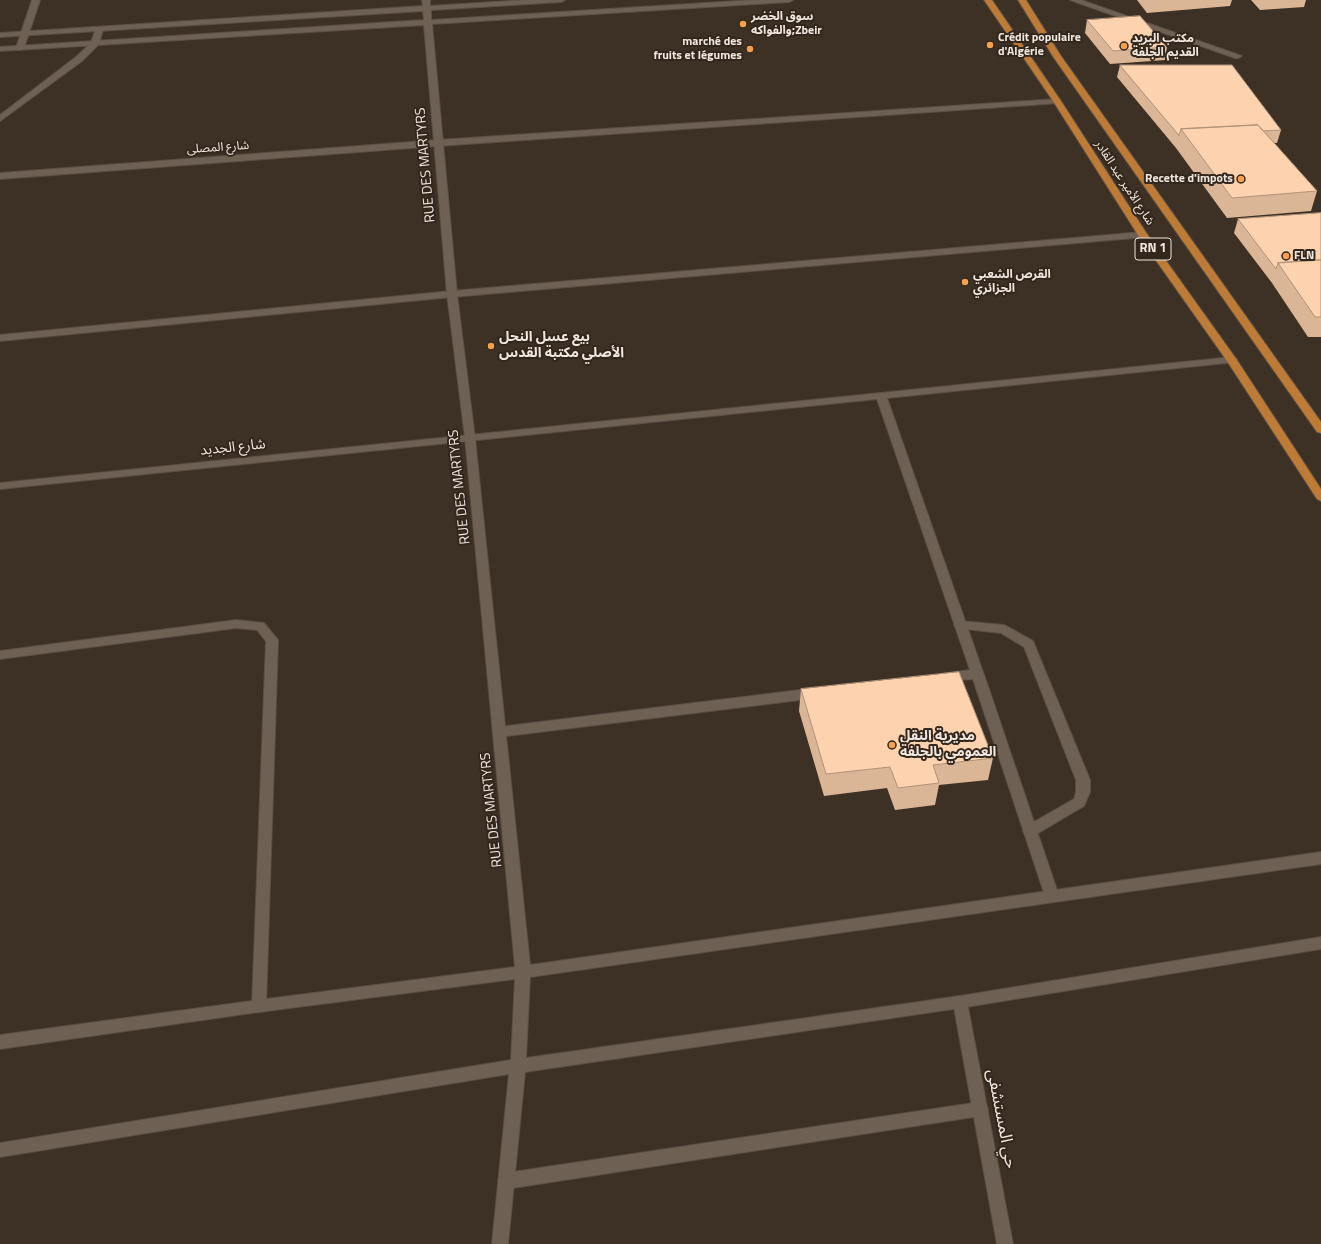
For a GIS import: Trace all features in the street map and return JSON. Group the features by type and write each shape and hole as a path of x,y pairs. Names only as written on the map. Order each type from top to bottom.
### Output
{"main road":[{"name":"شارع الأمير عبد القادر","path":"988,0 1057,101 1143,235 1232,360 1321,497"},
{"name":"شارع الأمير عبد القادر","path":"1022,0 1057,56 1321,430"}],"street":[{"path":"20,48 36,0"},
{"path":"0,35 427,4 561,0"},
{"path":"0,49 429,22 713,2 789,0"},
{"path":"1074,0 1238,56"},
{"name":"RUE DES MARTYRS","path":"427,4 452,294 470,438 524,972 518,1066 500,1244"},
{"path":"0,119 74,63 95,44 99,29"},
{"name":"شارع المصلى","path":"0,176 438,143 1057,101"},
{"path":"0,338 452,294 1143,235"},
{"name":"شارع الجديد","path":"0,486 1232,360"},
{"path":"881,396 1052,896"},
{"path":"0,655 236,624 260,626 272,640 259,1006"},
{"path":"960,625 1004,629 1029,644 1082,780 1083,792 1079,802 1030,831"},
{"path":"930,679 977,674"},
{"path":"499,732 829,692"},
{"path":"0,1042 259,1006 524,972 1321,858"},
{"path":"0,1150 518,1066 960,1002 1321,943"},
{"name":"حي المستشفى","path":"960,1002 1005,1244"},
{"path":"506,1181 980,1109"}],"building":[{"path":"1140,16 1167,47 1113,51 1087,20"},
{"path":"1120,65 1232,65 1281,130 1263,131 1258,125 1181,129 1179,135"},
{"path":"1258,125 1317,191 1232,198 1181,129"},
{"path":"1321,213 1321,260 1278,263 1276,269 1238,219"},
{"path":"1321,260 1321,317 1315,317 1278,263"},
{"name":"مديرية النقل العمومي بالجلفة","path":"959,672 993,758 933,765 939,783 898,788 890,767 826,774 801,689"}],"place":[{"name":"سوق الخضر والفواكه;Zbeir","path":"743,24"},
{"name":"Crédit populaire d'Algérie","path":"990,45"},
{"name":"مكتب البريد القديم الجلفة","path":"1124,46"},
{"name":"marché des fruits et légumes","path":"750,49"},
{"name":"Recette d'impots","path":"1241,179"},
{"name":"FLN","path":"1286,256"},
{"name":"القرص الشعبي الجزائري","path":"965,282"},
{"name":"بيع عسل النحل الأصلي مكتبة القدس","path":"491,346"},
{"name":"مديرية النقل العمومي بالجلفة","path":"892,745"}]}
